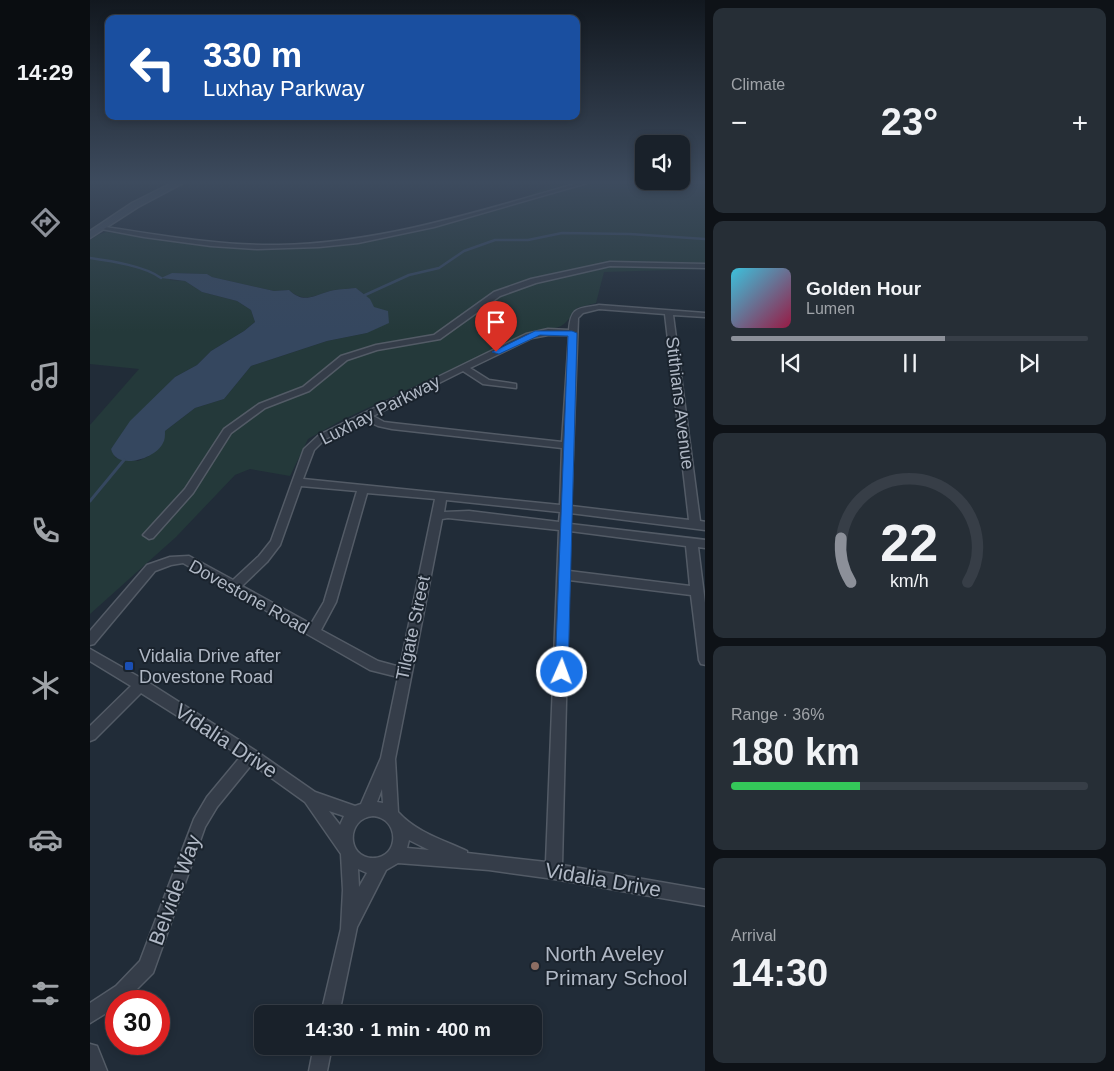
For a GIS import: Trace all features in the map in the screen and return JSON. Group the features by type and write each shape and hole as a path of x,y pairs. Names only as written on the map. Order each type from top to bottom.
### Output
{"street":[{"path":"118,231 182,241 280,247 343,243 386,237 411,231"},
{"path":"149,535 189,491 227,431 262,406 306,389 344,358 376,348 437,337 497,294 534,281 610,264 705,266"},
{"path":"554,871 565,575 567,446 574,317 580,311 590,308 612,307 705,315"},
{"name":"Stithians Avenue","path":"669,312 700,525"},
{"name":"Luxhay Parkway","path":"234,586 263,560 276,542 309,449 315,442 538,333 572,333"},
{"path":"464,368 486,382 512,386"},
{"path":"366,416 381,424 392,426 567,446"},
{"path":"297,482 566,509 700,525"},
{"path":"312,632 322,619 330,602 363,489"},
{"name":"Tilgate Street","path":"362,812 388,759 441,497"},
{"path":"437,517 448,514 468,515 705,544"},
{"path":"692,542 693,567 705,660"},
{"name":"Dovestone Road","path":"90,640 151,568 170,560 185,559 375,666 404,673"},
{"path":"565,575 696,590"},
{"name":"Vidalia Drive","path":"90,654 251,756 310,797 362,812"},
{"path":"90,735 141,685"},
{"name":"Belvide Way","path":"90,1014 122,992 147,967 199,824 212,802 251,756"},
{"name":"Tilgate Street","path":"388,759 395,819"},
{"name":"Vidalia Drive","path":"310,797 346,849"},
{"path":"332,1005 349,929 351,890 346,849 346,827 362,812 379,810 395,819 402,840 365,892 349,929"},
{"name":"Vidalia Drive","path":"395,819 420,838 472,860"},
{"path":"346,849 355,860 364,864 388,860"},
{"name":"Vidalia Drive","path":"388,860 472,860 554,871 705,898"},
{"path":"90,1054 98,1071"},
{"path":"318,1071 321,1055"}],"green space":[{"path":"414,231 705,231 705,269 604,272 596,303 577,308 561,326 536,330 342,420 308,439 290,476 250,469 235,475 176,537 90,614 90,425 139,369 90,364 90,240 106,232 210,245 279,249 347,245","holes":["172,273 207,274 212,277 274,291 289,290 299,296 312,297 334,290 356,288 371,303 372,312 367,333 327,341 251,366 224,399 195,408 165,431 149,456 138,461 116,458 111,449 175,377 197,365 211,351 255,322 251,310 237,301 202,292 185,281 170,280"]}],"water":[{"path":"172,273 207,274 212,277 274,291 289,290 303,298 334,290 356,288 370,299 374,307 388,311 389,323 367,333 327,341 251,366 224,399 195,408 165,431 164,442 153,454 136,460 120,460 114,456 111,449 130,421 175,377 197,365 211,351 255,322 251,310 237,301 202,292 185,281 161,278"}],"waterway":[{"path":"365,295 409,275 439,268 464,251 495,240 528,240 562,233 630,234 705,239"},
{"path":"90,258 137,267 161,278"},
{"path":"90,501 124,460"}],"place":[{"name":"Vidalia Drive after Dovestone Road","path":"129,666"},
{"name":"North Aveley Primary School","path":"535,966"}],"route":[{"path":"496,352 538,333 572,333 567,446 562,672"}]}
